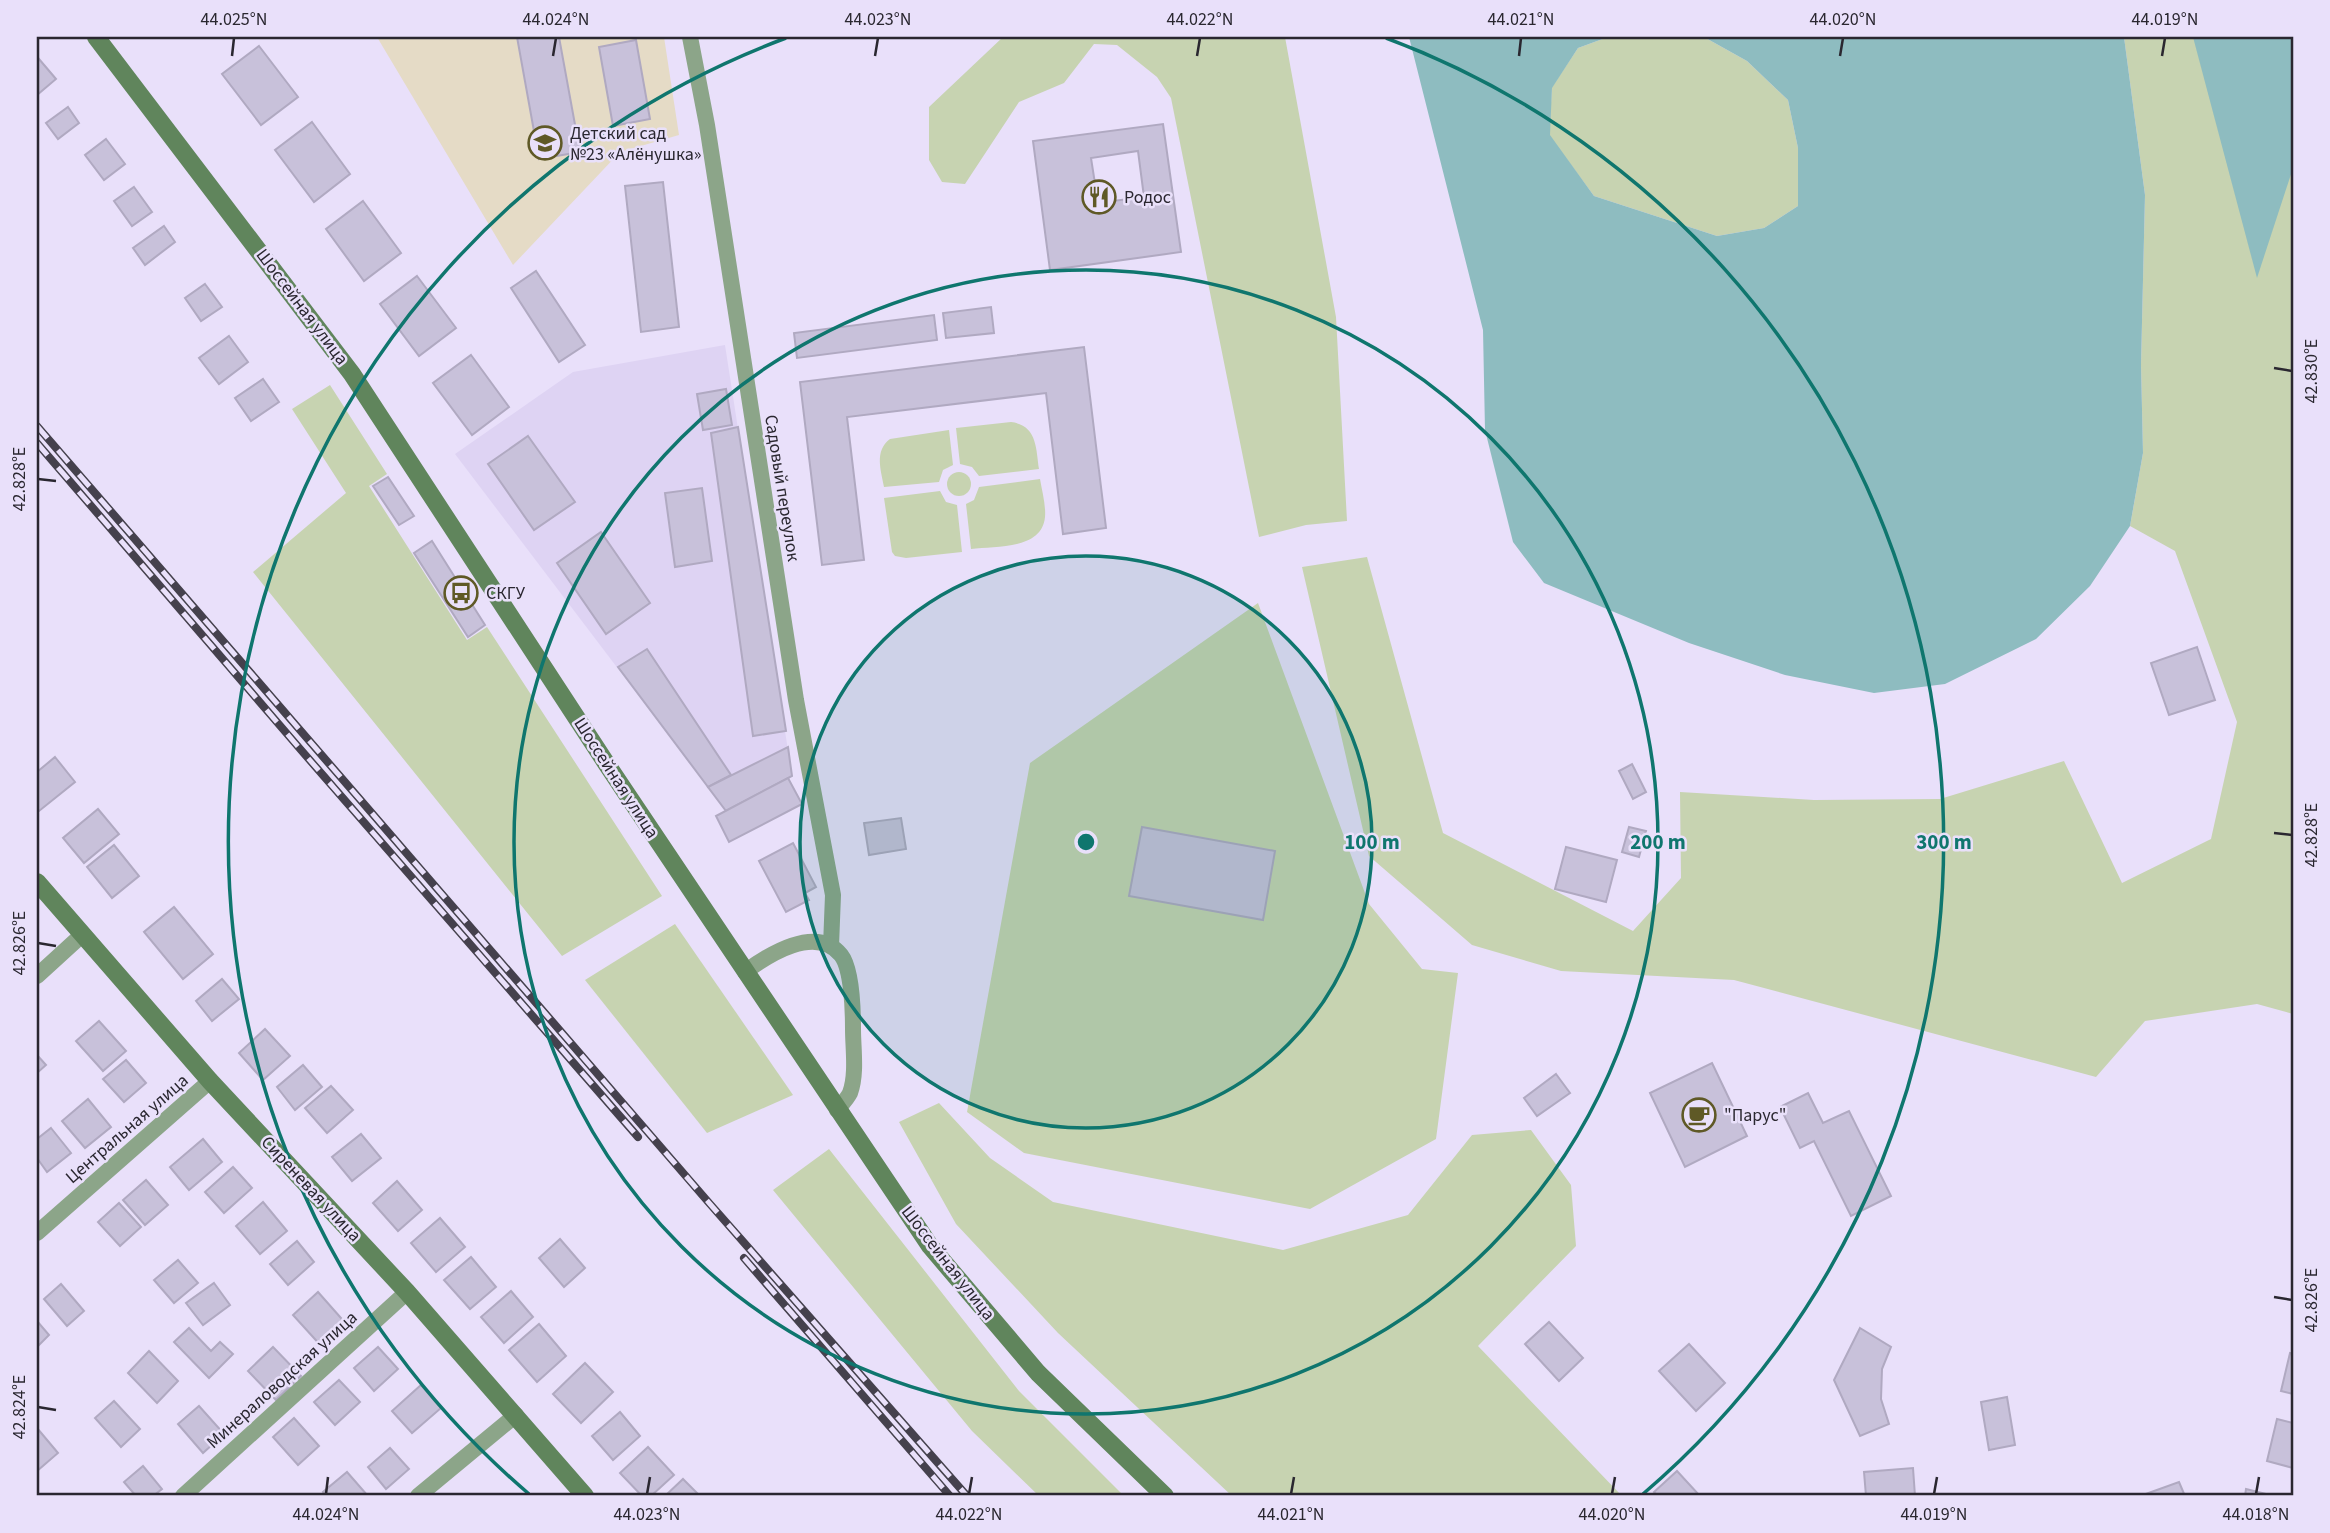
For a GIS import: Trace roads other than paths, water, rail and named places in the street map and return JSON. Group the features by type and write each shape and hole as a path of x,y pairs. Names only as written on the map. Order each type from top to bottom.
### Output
{"main road":[{"name":"Шоссейная улица","path":"96,37 352,374 745,972 930,1246 1038,1373 1165,1496"},
{"name":"Сиреневая улица","path":"37,882 210,1081 407,1292 585,1496"}],"street":[{"name":"Садовый переулок","path":"690,37 709,139 796,700 833,895 831,946"},
{"path":"37,976 83,934"},
{"path":"745,972 764,958 793,945 814,942 831,946 843,957 853,1013 853,1072 849,1094 837,1110"},
{"name":"Центральная улица","path":"37,1233 210,1081"},
{"name":"Минераловодская улица","path":"183,1496 407,1292"},
{"path":"418,1496 516,1415"}],"railway":[{"path":"37,426 710,1204 967,1496"},
{"path":"37,443 638,1137"},
{"path":"744,1258 950,1496"}],"place":[{"name":"Детский сад №23 «Алёнушка»","path":"545,143"},
{"name":"Родос","path":"1099,197"},
{"name":"СКГУ","path":"461,593"},
{"name":"\"Парус\"","path":"1699,1115"}]}
